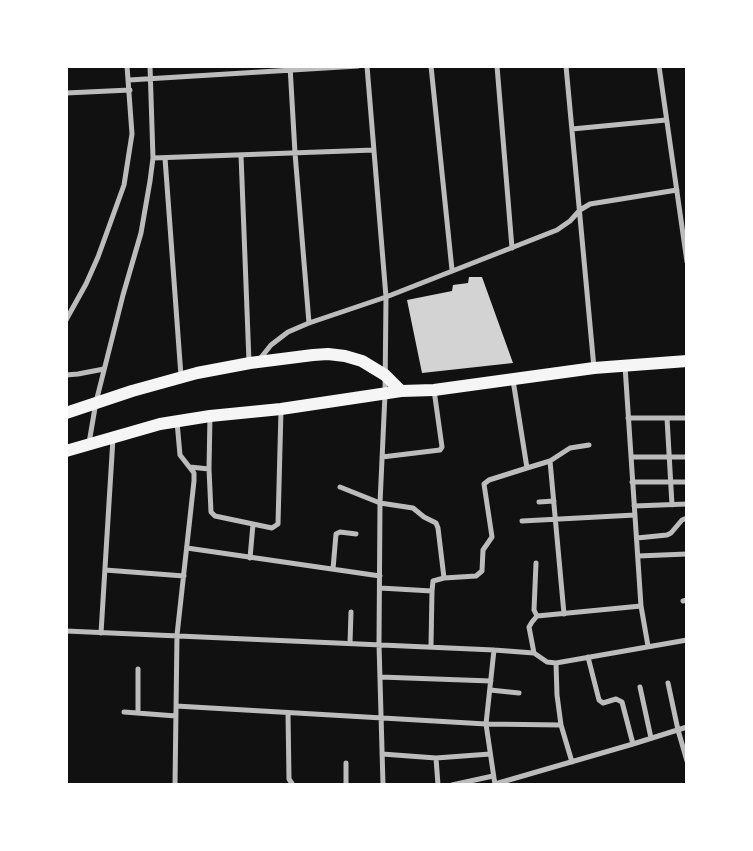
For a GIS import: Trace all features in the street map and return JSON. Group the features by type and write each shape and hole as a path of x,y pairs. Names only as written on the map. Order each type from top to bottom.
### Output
{"main road":[{"path":"66,413 96,402 181,377 254,363 328,354 362,361 385,375 401,391"},
{"path":"66,452 160,424 210,416 281,409 401,391 434,390 594,368 687,361"}],"street":[{"path":"66,320 86,284 98,257 124,185 132,134 128,66"},
{"path":"89,444 104,369 141,233 150,181 152,158 150,66"},
{"path":"232,66 232,73"},
{"path":"129,80 290,68 358,66"},
{"path":"368,66 386,297 385,394 380,503 379,644 383,785"},
{"path":"431,66 452,270"},
{"path":"497,66 512,248"},
{"path":"566,66 594,368"},
{"path":"659,66 687,262"},
{"path":"290,68 309,323"},
{"path":"66,93 130,90"},
{"path":"572,129 666,120"},
{"path":"152,158 374,150"},
{"path":"241,155 254,363"},
{"path":"165,158 181,377"},
{"path":"254,363 279,338 309,323 386,297 558,230 580,210 590,204 677,190"},
{"path":"624,365 641,606 648,646"},
{"path":"66,375 104,369"},
{"path":"513,379 527,468"},
{"path":"382,457 440,450 442,447 434,390"},
{"path":"210,416 209,469 211,512 215,516 272,528 278,524 281,409"},
{"path":"628,418 687,418"},
{"path":"668,418 672,505"},
{"path":"175,785 177,635 194,481 194,473 180,455 177,421"},
{"path":"101,632 113,437"},
{"path":"431,646 433,581 444,578 476,576 482,571 484,546 492,537 484,484 489,480 550,461 570,448 589,445"},
{"path":"631,457 687,457"},
{"path":"550,461 564,614"},
{"path":"190,467 209,469"},
{"path":"632,482 687,482"},
{"path":"340,487 380,503 413,508 424,517 436,523 444,578"},
{"path":"539,502 554,501"},
{"path":"634,506 687,504"},
{"path":"522,521 635,515"},
{"path":"636,538 667,535 682,520 687,518"},
{"path":"250,558 253,524"},
{"path":"333,569 336,534 340,532 356,534"},
{"path":"187,548 380,576"},
{"path":"638,556 687,554"},
{"path":"536,563 534,610 537,616"},
{"path":"105,570 184,576"},
{"path":"380,588 432,592"},
{"path":"534,653 530,627 537,616 641,606"},
{"path":"350,643 351,612"},
{"path":"66,631 494,650 534,653 547,662 556,663 687,640"},
{"path":"494,650 486,724 495,784 687,727"},
{"path":"588,657 599,700 604,703 616,700 622,702 633,744"},
{"path":"556,663 557,696 561,725 572,762"},
{"path":"138,669 138,713"},
{"path":"380,677 490,681"},
{"path":"668,683 687,761"},
{"path":"640,688 651,738"},
{"path":"490,690 519,693"},
{"path":"176,706 381,719 561,725"},
{"path":"124,712 176,716"},
{"path":"288,713 289,779 293,785"},
{"path":"382,754 436,758 490,754"},
{"path":"436,758 438,785"},
{"path":"346,763 346,785"},
{"path":"452,785 493,776"},
{"path":"284,785 289,779"}],"building":[{"path":"469,277 482,277 513,363 422,373 407,300 452,291 453,285 468,283"}]}
